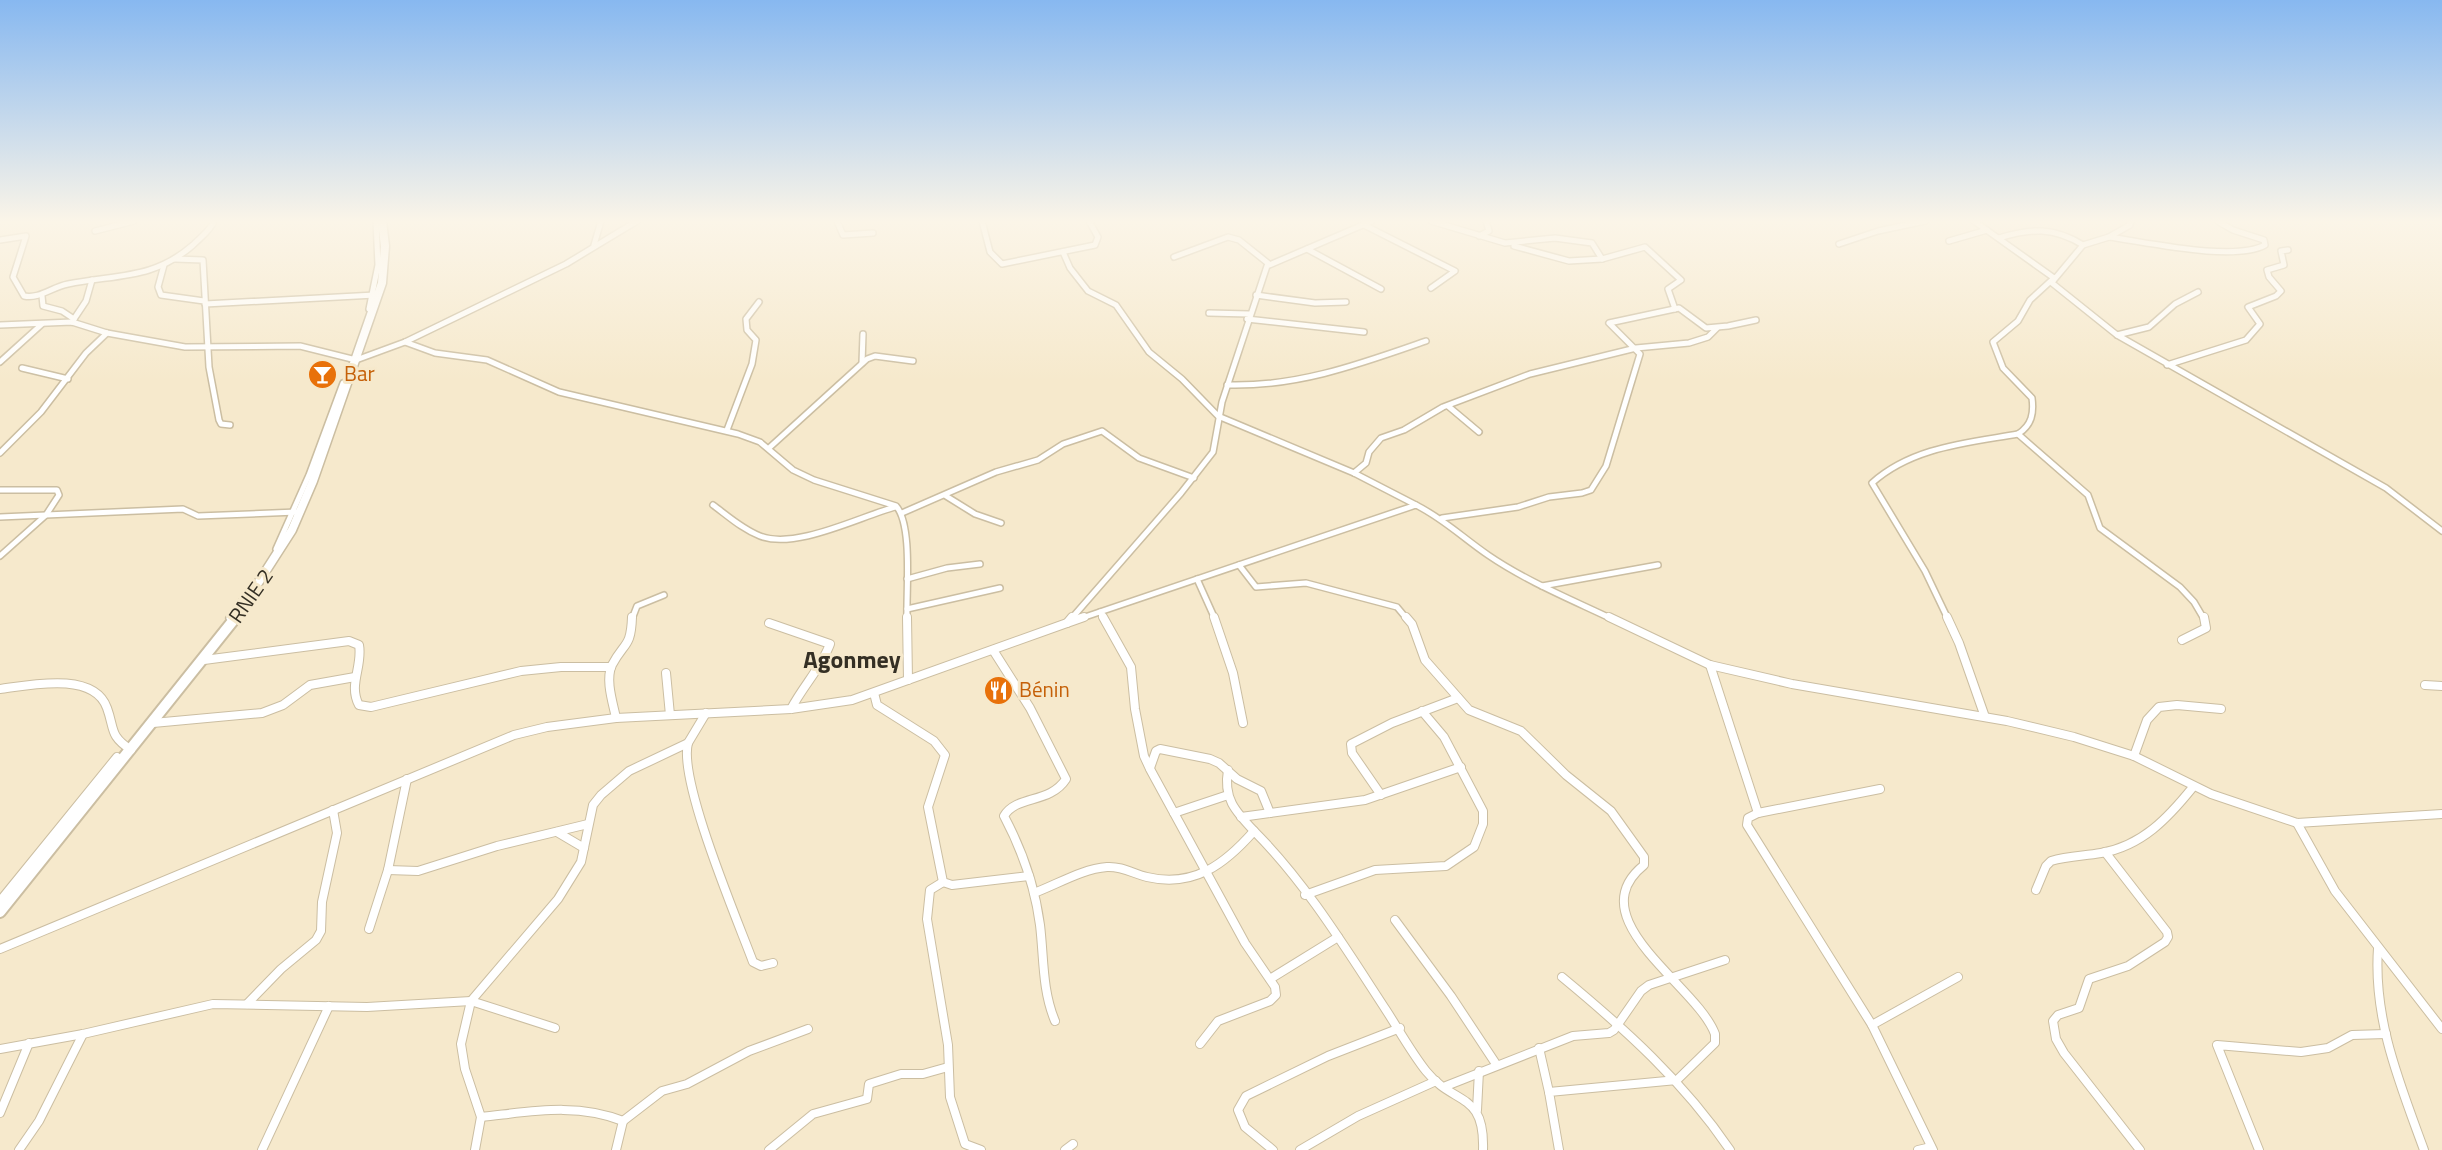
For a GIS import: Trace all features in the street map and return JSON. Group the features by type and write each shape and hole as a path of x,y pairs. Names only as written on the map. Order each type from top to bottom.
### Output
{"highway":[{"name":"RNIE 2","path":"0,912 129,748 153,723 204,660 263,582 297,512 382,275"}],"street":[{"path":"14,275 24,296 42,296 52,289 119,275"},
{"path":"162,275 158,287 161,296 205,302 376,295 378,275"},
{"path":"204,275 207,347 219,420 221,424 230,425"},
{"path":"42,296 44,306 62,311 73,321 107,333 185,346 300,346 317,348 353,360 405,342 544,275"},
{"path":"1075,275 1088,291 1116,305 1149,352 1218,416 1354,473 1442,518 1488,555 1542,586 1710,665 1792,684 1985,717 2074,737 2134,756 2193,788 2297,823 2442,814"},
{"path":"1067,623 1194,478 1213,452 1218,416 1262,275"},
{"path":"1354,275 1381,289"},
{"path":"1431,288 1450,275"},
{"path":"1675,275 1681,280 1668,289 1675,309"},
{"path":"2046,275 2117,335 2386,488 2442,531"},
{"path":"1985,717 1950,622 1925,571 1872,483 1907,461 1943,448 2018,434 2030,424 2032,398 2003,368 1993,342 2018,321 2030,300 2058,275"},
{"path":"2167,365 2246,340 2260,324 2248,307 2276,296 2281,291 2268,275"},
{"path":"73,321 86,301 92,280"},
{"path":"2117,335 2149,327 2175,304 2198,292"},
{"path":"1256,295 1315,303 1346,302"},
{"path":"728,430 752,364 756,340 747,330 746,319 759,302"},
{"path":"1442,518 1518,507 1549,497 1591,490 1606,466 1640,354 1609,322 1675,309 1686,310 1705,327 1717,328 1756,320"},
{"path":"1209,313 1364,332"},
{"path":"0,326 73,321"},
{"path":"0,362 42,324"},
{"path":"0,332 7,325"},
{"path":"1354,473 1366,463 1369,452 1382,438 1404,430 1427,414 1530,374 1636,348 1699,340 1708,337 1717,328"},
{"path":"0,453 68,379 86,353 107,333"},
{"path":"862,363 863,334"},
{"path":"1227,385 1256,387 1309,381 1426,340"},
{"path":"405,342 435,353 487,360 560,392 728,430 769,448 793,470 814,480 896,506 902,513 908,579 908,680"},
{"path":"769,448 862,363 875,356 913,361"},
{"path":"22,368 68,379"},
{"path":"1448,406 1479,432"},
{"path":"902,513 946,496 996,472 1038,460 1063,444 1102,431 1107,432 1130,454 1149,465 1194,478"},
{"path":"2018,434 2088,495 2093,505 2095,521 2100,528 2167,574 2201,614 2206,628 2182,640"},
{"path":"0,443 11,443"},
{"path":"0,489 57,490 59,495 46,515 0,556"},
{"path":"946,496 975,514 1001,523"},
{"path":"713,505 743,527 769,539 824,530 896,506"},
{"path":"0,949 514,735 547,727 616,718 791,709 852,700 1067,623 1416,505"},
{"path":"0,517 183,509 198,516 297,512"},
{"path":"0,901 129,748 248,593 297,512"},
{"path":"908,579 947,568 980,564"},
{"path":"1239,565 1256,587 1306,584 1397,607 1412,624 1425,660 1458,698 1477,716 1521,731 1566,775 1611,811 1645,861 1625,884 1628,927 1637,941 1674,977 1716,1036 1715,1043 1677,1080 1549,1092"},
{"path":"1542,586 1659,565"},
{"path":"1197,579 1205,591 1214,614 1243,704 1244,723"},
{"path":"907,609 1000,588"},
{"path":"616,718 610,686 611,667 631,638 632,615 637,606 664,595"},
{"path":"1100,612 1131,667 1135,709 1144,756 1245,943 1270,979 1276,995 1270,1001 1218,1021 1200,1044"},
{"path":"769,623 830,644 823,662 803,685 791,709"},
{"path":"204,660 349,641 358,645 362,656 352,696 359,705 371,706 520,671 561,667 611,667"},
{"path":"993,650 1030,708 1065,771 1064,787 1054,795 1004,812 1023,854 1034,893 1040,924 1045,994 1055,1021"},
{"path":"1710,665 1758,813"},
{"path":"666,673 670,715"},
{"path":"153,723 262,713 283,705 310,685 355,677"},
{"path":"0,689 58,684 84,686 96,690 103,699 112,735 129,748"},
{"path":"2425,685 2442,686"},
{"path":"874,693 877,705 934,741 945,755 928,807 934,819 934,857 943,882"},
{"path":"1381,795 1352,753 1351,744 1392,723 1458,698"},
{"path":"2134,756 2147,720 2159,707 2177,705 2221,709"},
{"path":"1305,895 1376,870 1446,866 1474,847 1484,817 1444,737 1422,711"},
{"path":"706,713 688,743 685,754 691,790 753,962 762,966 773,963"},
{"path":"476,1150 481,1117 462,1056 463,1026 471,1001 558,899 581,862 593,805 611,783 639,766 688,743"},
{"path":"1150,769 1156,751 1163,749 1210,759 1228,770 1237,779 1262,791 1270,813"},
{"path":"1241,817 1365,800 1461,767"},
{"path":"1228,770 1225,796 1241,817 1274,851 1338,937 1427,1072 1436,1082 1458,1093 1477,1110"},
{"path":"369,929 388,870 407,779"},
{"path":"2036,890 2046,866 2051,861 2105,852 2130,844 2168,819 2193,788"},
{"path":"1880,789 1758,813 1748,818 1747,825 1872,1025 1932,1149 1918,1150"},
{"path":"1174,813 1225,796"},
{"path":"247,1004 281,969 316,940 321,931 322,902 328,884 337,833 333,810"},
{"path":"2297,823 2335,891 2442,1029"},
{"path":"388,870 418,871 497,846 588,824"},
{"path":"556,831 584,848"},
{"path":"1034,893 1109,867 1152,878 1185,878 1209,873 1226,864 1254,831"},
{"path":"2105,852 2167,932 2168,937 2165,942 2128,966 2089,979 2078,1010 2059,1013 2053,1021 2056,1039 2064,1053 2140,1150"},
{"path":"943,882 952,885 1029,876"},
{"path":"943,882 930,890 927,919 948,1045 950,1097 964,1144 981,1150"},
{"path":"1395,920 1451,996 1496,1064"},
{"path":"1270,979 1338,937"},
{"path":"2378,948 2374,972 2386,1034 2424,1150"},
{"path":"1446,1086 1496,1064 1577,1035 1608,1034 1619,1024 1641,991 1649,985 1725,960"},
{"path":"1562,977 1619,1024 1677,1080 1703,1110 1730,1150"},
{"path":"1872,1025 1958,977"},
{"path":"0,1049 153,1019 183,1009 247,1004 377,1007 471,1001 555,1028"},
{"path":"262,1150 329,1006"},
{"path":"1273,1150 1240,1120 1238,1110 1246,1096 1328,1056 1400,1028"},
{"path":"616,1150 623,1121 662,1091 687,1084 749,1051 808,1029"},
{"path":"19,1150 39,1121 83,1034"},
{"path":"2259,1150 2217,1050 2217,1045 2301,1052 2328,1048 2352,1035 2386,1034"},
{"path":"0,1113 29,1043"},
{"path":"1539,1048 1559,1150"},
{"path":"769,1150 781,1143 802,1122 826,1108 867,1099 869,1084 902,1074 923,1074 948,1067"},
{"path":"1479,1071 1477,1110 1484,1128 1483,1150"},
{"path":"1300,1150 1358,1116 1436,1082"},
{"path":"481,1117 579,1109 600,1111 623,1121"},
{"path":"1065,1150 1073,1144"}],"place":[{"name":"Bar","path":"323,374"},
{"name":"Bénin","path":"998,690"}],"district":[{"name":"Agonmey","path":"852,660"}]}
